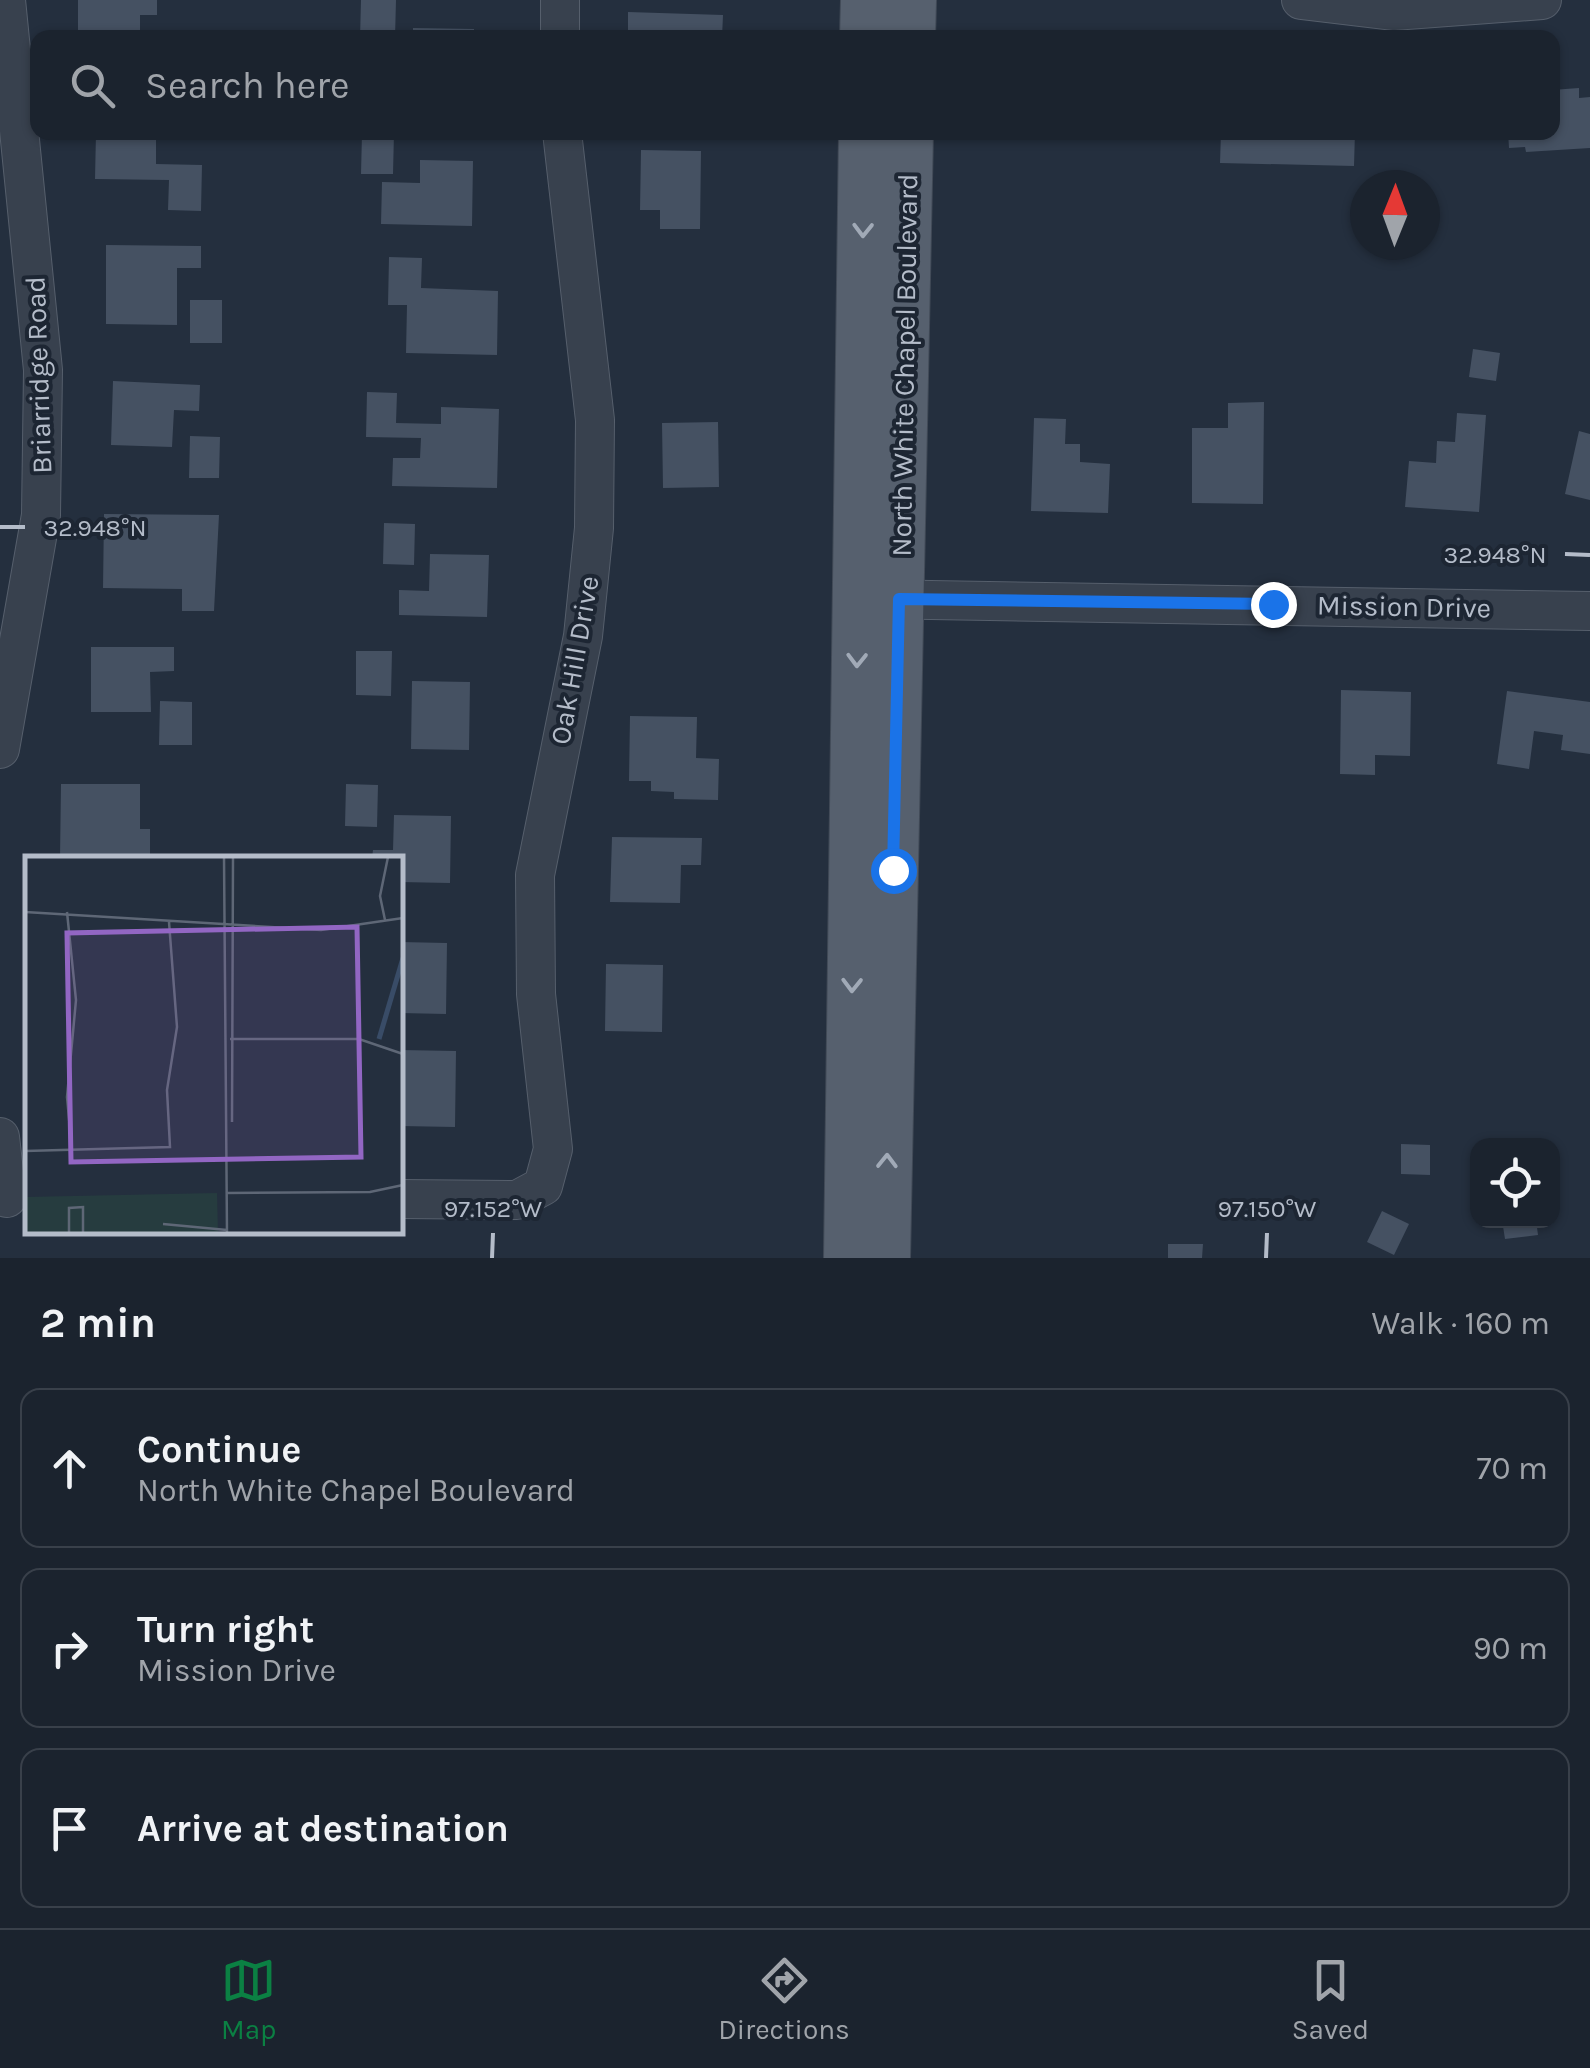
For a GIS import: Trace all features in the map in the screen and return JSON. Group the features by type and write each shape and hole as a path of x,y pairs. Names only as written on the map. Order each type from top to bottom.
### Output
{"main road":[{"path":"865,30 866,0"},
{"path":"910,30 911,0"},
{"name":"North White Chapel Boulevard","path":"864,140 879,599 885,1258"},
{"name":"North White Chapel Boulevard","path":"849,1258 879,599 908,140"}],"street":[{"name":"Briarridge Road","path":"0,749 40,516 43,370 6,0"},
{"path":"560,0 560,30"},
{"path":"1301,0 1392,11 1542,0"},
{"name":"Oak Hill Drive","path":"402,1199 517,1200 543,1186 554,1149 536,994 536,875 583,636 594,528 595,420 563,140"},
{"name":"Mission Drive","path":"879,599 1590,611"},
{"path":"0,1137 11,1198"}],"building":[{"path":"78,0 157,0 157,15 140,15 140,30 78,30"},
{"path":"361,0 396,0 395,30 360,30"},
{"path":"628,12 723,15 722,30 628,30"},
{"path":"413,28 474,29 474,30"},
{"path":"1579,88 1579,98 1590,97 1590,148 1526,152 1525,147 1509,148 1508,140 1560,140 1560,89"},
{"path":"96,140 156,140 156,164 202,165 201,211 168,210 169,180 95,179"},
{"path":"362,140 394,140 393,174 361,174"},
{"path":"1221,140 1355,140 1354,166 1220,163"},
{"path":"641,150 701,151 700,229 660,229 660,210 640,210"},
{"path":"420,160 473,161 472,226 381,224 382,182 420,183"},
{"path":"106,245 201,246 201,268 177,268 177,325 106,324"},
{"path":"389,257 422,258 421,288 498,291 497,355 406,353 407,305 388,305"},
{"path":"190,300 222,300 222,343 190,343"},
{"path":"1473,349 1500,353 1496,381 1469,377"},
{"path":"113,381 200,385 199,411 174,410 172,447 111,445"},
{"path":"367,392 397,393 396,423 441,424 441,407 499,409 497,488 392,486 393,458 420,458 421,438 366,437"},
{"path":"1264,402 1263,504 1192,503 1192,428 1228,428 1228,403"},
{"path":"1457,413 1486,415 1479,512 1405,507 1409,461 1436,463 1437,441 1455,442"},
{"path":"1034,418 1066,419 1065,444 1080,444 1080,462 1110,464 1108,513 1031,511"},
{"path":"718,422 719,487 663,488 662,423"},
{"path":"1579,431 1590,434 1590,500 1565,494"},
{"path":"190,436 220,437 219,478 189,478"},
{"path":"104,514 219,515 214,611 182,611 182,589 103,588"},
{"path":"384,523 415,524 414,565 383,564"},
{"path":"430,554 489,555 487,617 399,615 399,590 429,591"},
{"path":"91,647 174,647 174,671 150,672 151,712 91,712"},
{"path":"356,651 392,651 391,696 356,695"},
{"path":"412,681 470,682 469,750 411,749"},
{"path":"1341,690 1411,692 1410,756 1375,755 1375,775 1340,774"},
{"path":"1507,691 1590,702 1590,754 1561,750 1563,735 1534,731 1529,769 1497,764"},
{"path":"160,701 192,702 192,745 159,745"},
{"path":"630,716 697,717 696,758 719,759 718,800 674,799 674,792 651,791 651,781 629,781"},
{"path":"61,784 140,784 140,829 150,829 150,856 60,856"},
{"path":"346,784 378,785 377,827 345,826"},
{"path":"394,815 451,816 450,883 402,882 402,856 372,856 373,850 393,850"},
{"path":"612,837 702,838 701,865 681,865 680,903 610,902"},
{"path":"402,942 447,943 446,1014 402,1013"},
{"path":"606,964 663,965 662,1032 605,1031"},
{"path":"402,1050 456,1051 455,1127 402,1126"},
{"path":"1401,1144 1430,1145 1430,1175 1401,1174"},
{"path":"1382,1211 1409,1224 1394,1255 1367,1242"},
{"path":"1503,1228 1537,1228 1538,1235 1505,1239"},
{"path":"1168,1244 1203,1244 1202,1258 1168,1258"}],"route":[{"path":"893,870 899,599 1273,604"}]}
